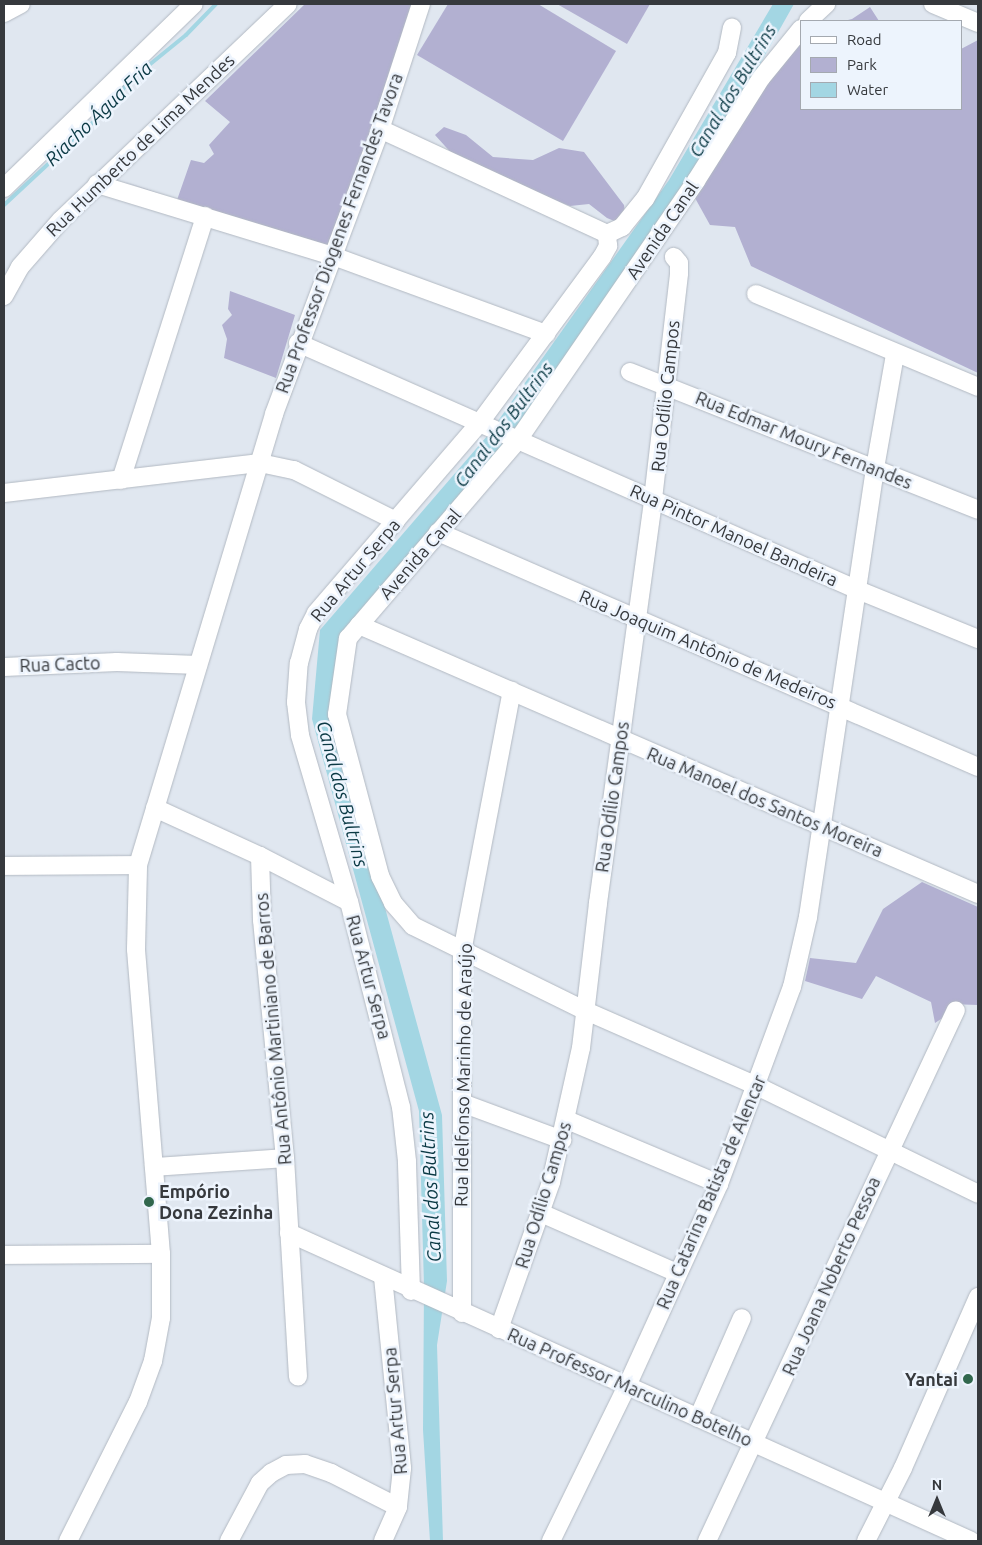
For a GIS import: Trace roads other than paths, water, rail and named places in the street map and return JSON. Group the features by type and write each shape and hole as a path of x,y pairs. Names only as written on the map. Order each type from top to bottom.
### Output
{"street":[{"path":"4,13 20,4"},
{"path":"4,188 194,4"},
{"name":"Rua Humberto de Lima Mendes","path":"4,296 39,244 97,184 288,4"},
{"name":"Rua Professor Diogenes Fernandes Tavora","path":"68,1541 149,1375 161,1318 161,1254 136,949 138,865 177,729 298,343 333,256 380,129 421,4"},
{"path":"809,20 826,4"},
{"path":"933,4 978,23"},
{"path":"380,129 608,234 622,227 645,199 727,53 732,27"},
{"name":"Avenida Canal","path":"462,952 408,921 386,891 369,843 337,714 345,645 359,625 516,439 696,181 761,78 800,30"},
{"path":"97,184 333,256 546,334"},
{"path":"121,480 205,216"},
{"name":"Rua Artur Serpa","path":"414,1292 403,1120 396,1078 349,902 300,735 297,683 303,644 316,613 396,521 486,424 546,334 602,257 608,246 608,234"},
{"name":"Rua Odílio Campos","path":"499,1329 541,1213 562,1140 586,1011 653,499 679,269 674,257"},
{"path":"756,294 895,354 978,387"},
{"name":"Rua Pintor Manoel Bandeira","path":"298,343 486,424 858,590 978,639"},
{"name":"Rua Catarina Batista de Alencar","path":"551,1541 627,1386 719,1184 757,1086 798,968 822,825 875,468 895,354"},
{"name":"Rua Edmar Moury Fernandes","path":"630,372 978,510"},
{"path":"4,493 260,463 294,470 396,521"},
{"name":"Rua Joaquim Antônio de Medeiros","path":"438,532 978,767"},
{"name":"Rua Manoel dos Santos Moreira","path":"359,625 978,894"},
{"name":"Rua Cacto","path":"4,667 117,662 198,665"},
{"name":"Rua Idelfonso Marinho de Araújo","path":"456,1311 462,1103 462,952 512,691"},
{"path":"155,808 260,856 349,902"},
{"name":"Rua Antônio Martiniano de Barros","path":"260,856 262,920 285,1158 298,1377"},
{"path":"4,866 138,865"},
{"path":"462,952 586,1011 757,1086 978,1194"},
{"name":"Rua Joana Noberto Pessoa","path":"707,1541 756,1442 888,1150 956,1010"},
{"path":"462,1103 562,1140"},
{"path":"567,1120 719,1184"},
{"path":"154,1167 285,1158"},
{"path":"541,1213 677,1274"},
{"name":"Rua Professor Marculino Botelho","path":"289,1233 456,1311 756,1442 971,1541"},
{"path":"4,1255 161,1254"},
{"name":"Rua Artur Serpa","path":"383,1277 401,1449 398,1507 383,1541"},
{"path":"866,1541 978,1297"},
{"path":"698,1418 742,1318"},
{"path":"229,1541 260,1483 271,1473 286,1465 305,1464 331,1473 398,1507"}],"water":[{"name":"Canal dos Bultrins","path":"773,4 794,4 702,167 508,445 341,640 332,715 442,1115 447,1281 437,1345 443,1541 430,1541 423,1430 424,1286 419,1111 312,719 320,630 488,435 669,180"}],"waterway":[{"name":"Riacho Água Fria","path":"4,205 116,101 127,83 186,35 216,4"}],"place":[{"name":"Empório Dona Zezinha","path":"149,1202"},
{"name":"Yantai","path":"968,1379"}]}
